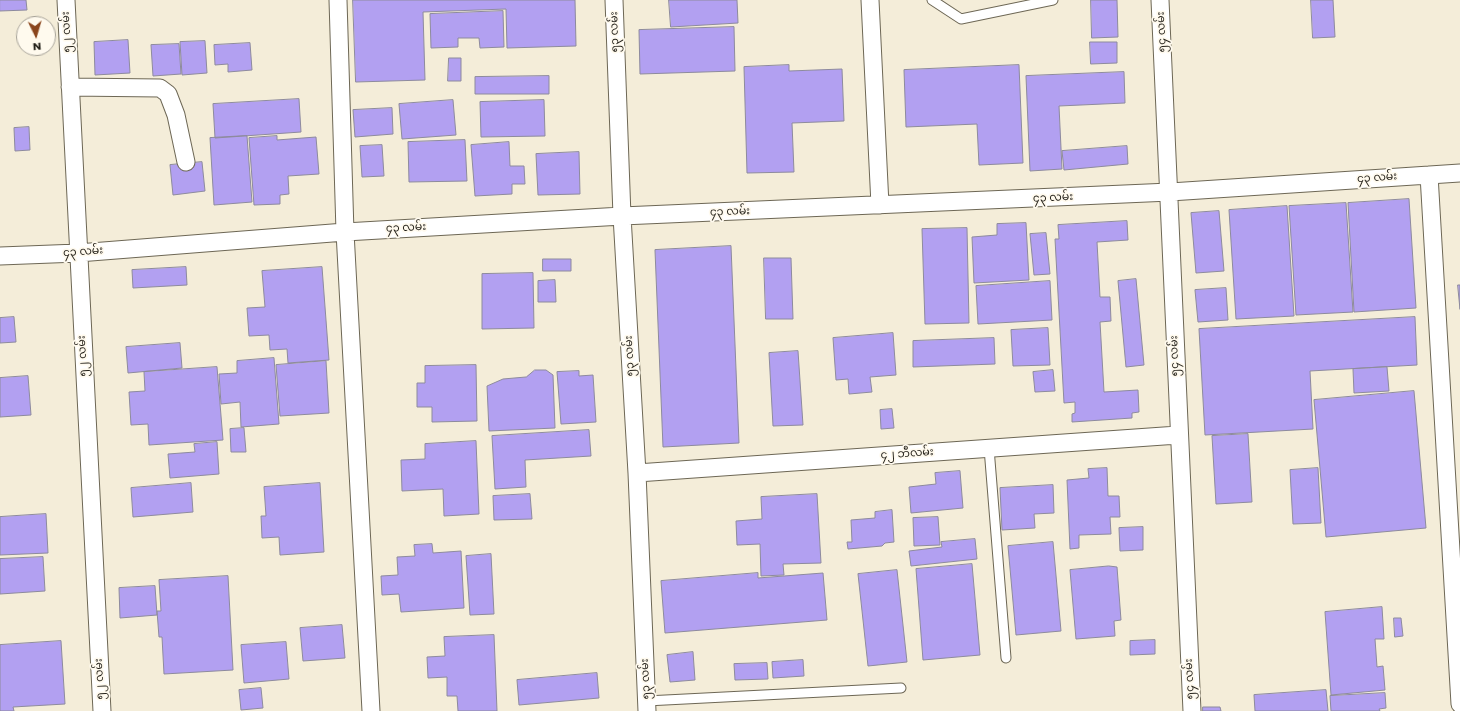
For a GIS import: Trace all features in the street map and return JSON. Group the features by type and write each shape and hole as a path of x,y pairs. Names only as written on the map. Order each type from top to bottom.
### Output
{"street":[{"name":"၅၂ လမ်း","path":"66,0 102,711"},
{"path":"338,0 345,232 371,711"},
{"name":"၅၃ လမ်း","path":"614,0 622,216 647,706"},
{"path":"870,0 880,205"},
{"name":"၅၄ လမ်း","path":"1160,0 1170,192 1178,435 1192,711"},
{"path":"70,88 160,88 168,94 176,115 186,162"},
{"name":"၄၃ လမ်း","path":"0,256 78,253 345,232 622,216 1170,192 1460,174"},
{"path":"1429,175 1460,704"},
{"name":"၄၂ ဘီလမ်း","path":"636,473 1178,435"}],"lane":[{"path":"932,0 961,19 1053,0"},
{"path":"989,448 1006,658"},
{"path":"647,706 901,688"}],"building":[{"path":"0,0 26,0 27,10 0,11"},
{"path":"353,0 575,0 576,46 507,48 506,9 423,12 425,80 356,82"},
{"path":"669,0 737,0 738,23 671,27"},
{"path":"1091,0 1117,0 1118,37 1092,38"},
{"path":"1311,0 1333,0 1335,37 1313,38"},
{"path":"503,11 504,47 480,48 479,38 458,38 458,47 431,48 430,14"},
{"path":"734,27 735,71 640,74 639,30"},
{"path":"128,40 130,73 95,75 94,42"},
{"path":"205,41 207,73 182,75 180,42"},
{"path":"1090,42 1117,42 1117,63 1091,64"},
{"path":"250,43 252,70 228,72 228,64 215,65 214,45"},
{"path":"179,44 181,74 153,76 151,45"},
{"path":"449,58 461,58 461,81 448,81"},
{"path":"789,65 789,71 842,69 844,121 792,123 794,172 747,173 744,67"},
{"path":"1019,65 1023,163 979,165 977,124 906,127 904,70"},
{"path":"1124,72 1125,103 1059,106 1062,169 1030,171 1026,76"},
{"path":"549,76 549,94 475,94 475,77"},
{"path":"299,99 301,132 215,138 213,104"},
{"path":"453,100 456,135 402,139 399,104"},
{"path":"544,100 545,136 481,137 480,102"},
{"path":"392,108 393,134 355,137 353,110"},
{"path":"29,127 30,150 15,151 14,128"},
{"path":"247,136 252,202 214,205 210,138"},
{"path":"277,136 277,140 316,137 319,174 288,176 289,194 280,195 280,204 254,205 249,138"},
{"path":"465,140 467,181 409,182 408,142"},
{"path":"509,142 510,166 524,166 525,184 512,184 512,194 475,196 471,145"},
{"path":"382,145 384,176 362,177 360,146"},
{"path":"1127,146 1128,164 1064,170 1062,151"},
{"path":"579,152 580,194 538,195 536,154"},
{"path":"202,162 205,191 173,195 170,165"},
{"path":"1409,199 1416,308 1354,312 1348,203"},
{"path":"1346,203 1353,312 1296,315 1289,206"},
{"path":"1287,206 1294,316 1236,319 1229,210"},
{"path":"1219,211 1224,271 1196,273 1191,213"},
{"path":"1127,221 1128,240 1097,242 1100,297 1110,297 1111,321 1100,322 1104,392 1138,390 1139,412 1132,413 1132,418 1072,422 1072,414 1075,413 1075,402 1064,403 1055,239 1059,239 1058,225"},
{"path":"1026,223 1029,280 974,283 972,237 997,235 997,224"},
{"path":"967,228 969,323 925,324 922,229"},
{"path":"1046,233 1050,274 1034,275 1030,234"},
{"path":"731,246 739,443 663,447 655,250"},
{"path":"764,258 791,258 793,319 766,319"},
{"path":"543,259 571,259 571,271 543,271"},
{"path":"186,267 187,285 133,288 132,270"},
{"path":"322,267 329,360 288,363 287,349 270,350 269,335 249,336 247,308 265,307 262,271"},
{"path":"533,273 534,328 482,329 482,274"},
{"path":"1136,279 1144,365 1126,367 1118,281"},
{"path":"555,280 556,302 538,302 538,281"},
{"path":"1050,281 1052,320 978,324 976,286"},
{"path":"1458,285 1460,285 1460,309"},
{"path":"1226,288 1228,320 1198,322 1195,290"},
{"path":"14,317 16,342 0,343 0,318"},
{"path":"1415,317 1417,365 1310,371 1313,429 1205,435 1199,329"},
{"path":"1048,328 1050,365 1013,366 1011,330"},
{"path":"893,333 896,375 870,377 872,392 849,394 848,379 836,380 833,338"},
{"path":"994,338 995,364 913,367 913,341"},
{"path":"180,343 182,368 128,373 126,347"},
{"path":"798,351 803,425 773,426 769,353"},
{"path":"274,358 279,424 241,427 240,402 221,404 219,374 237,373 237,361"},
{"path":"326,361 329,413 280,416 276,365"},
{"path":"476,365 477,421 432,422 432,407 417,407 417,383 425,383 425,366"},
{"path":"217,367 223,440 149,445 148,424 131,425 129,392 145,391 144,372"},
{"path":"1387,367 1389,391 1354,393 1353,369"},
{"path":"535,370 546,370 553,375 555,428 489,431 487,386 503,379 526,377"},
{"path":"1053,370 1055,391 1035,392 1033,372"},
{"path":"579,371 579,376 593,375 596,422 561,424 557,372"},
{"path":"28,376 31,415 0,417 0,378"},
{"path":"1414,391 1426,528 1326,537 1314,400"},
{"path":"892,409 894,428 881,429 880,410"},
{"path":"244,428 246,452 231,452 230,429"},
{"path":"589,430 591,456 525,460 526,487 495,489 492,436"},
{"path":"1248,434 1252,502 1216,504 1212,436"},
{"path":"476,441 479,514 444,516 443,489 402,491 401,460 425,459 425,444"},
{"path":"217,442 219,474 170,478 168,454 195,452 194,444"},
{"path":"1107,468 1108,496 1119,496 1120,517 1110,517 1111,534 1079,535 1079,548 1070,549 1067,480 1089,478 1088,469"},
{"path":"1318,468 1321,523 1293,524 1290,470"},
{"path":"960,471 963,508 911,513 909,487 936,484 935,473"},
{"path":"191,483 193,512 133,517 131,488"},
{"path":"320,483 324,552 280,555 279,537 262,538 261,516 266,516 264,487"},
{"path":"1053,485 1054,513 1034,514 1035,528 1002,530 1000,488"},
{"path":"530,494 532,519 494,520 493,496"},
{"path":"817,494 821,563 783,564 784,575 761,576 760,544 737,545 736,521 762,519 761,497"},
{"path":"892,510 894,542 885,543 882,546 848,549 847,542 852,542 851,520 875,518 875,512"},
{"path":"46,514 48,553 0,555 0,517"},
{"path":"938,517 940,545 914,546 913,518"},
{"path":"1143,527 1143,550 1120,551 1119,528"},
{"path":"975,539 977,559 911,566 909,551 942,547 941,542"},
{"path":"1053,542 1061,631 1016,635 1008,546"},
{"path":"432,544 433,553 461,551 464,608 401,612 399,594 382,595 381,576 398,575 397,557 415,556 414,545"},
{"path":"491,554 494,614 470,615 466,556"},
{"path":"43,557 45,591 0,594 0,559"},
{"path":"972,564 980,655 923,660 916,569"},
{"path":"1109,566 1117,567 1121,620 1114,621 1115,636 1076,639 1070,570"},
{"path":"897,570 907,662 868,666 858,574"},
{"path":"758,573 758,578 823,573 827,620 665,633 661,581"},
{"path":"228,576 233,670 164,674 162,637 159,637 157,611 161,611 159,580"},
{"path":"155,586 157,615 120,618 119,588"},
{"path":"1382,607 1384,639 1375,639 1377,667 1383,666 1385,690 1331,695 1325,612"},
{"path":"1394,618 1401,618 1403,636 1395,637"},
{"path":"342,625 345,658 303,661 300,628"},
{"path":"494,635 497,711 458,711 457,696 447,696 447,677 428,678 427,657 445,656 444,637"},
{"path":"1155,640 1155,654 1130,655 1130,641"},
{"path":"61,641 65,704 13,707 14,711 0,711 0,645"},
{"path":"286,642 289,679 244,683 241,645"},
{"path":"693,652 695,680 670,682 667,655"},
{"path":"803,660 804,676 773,678 772,662"},
{"path":"767,663 768,679 735,680 734,664"},
{"path":"597,673 599,698 519,705 517,680"},
{"path":"261,688 263,708 241,710 239,690"},
{"path":"1326,690 1328,711 1255,711 1254,695"},
{"path":"1385,693 1386,708 1379,709 1380,711 1331,711 1330,696"},
{"path":"1203,707 1220,707 1221,711 1203,711"}]}
